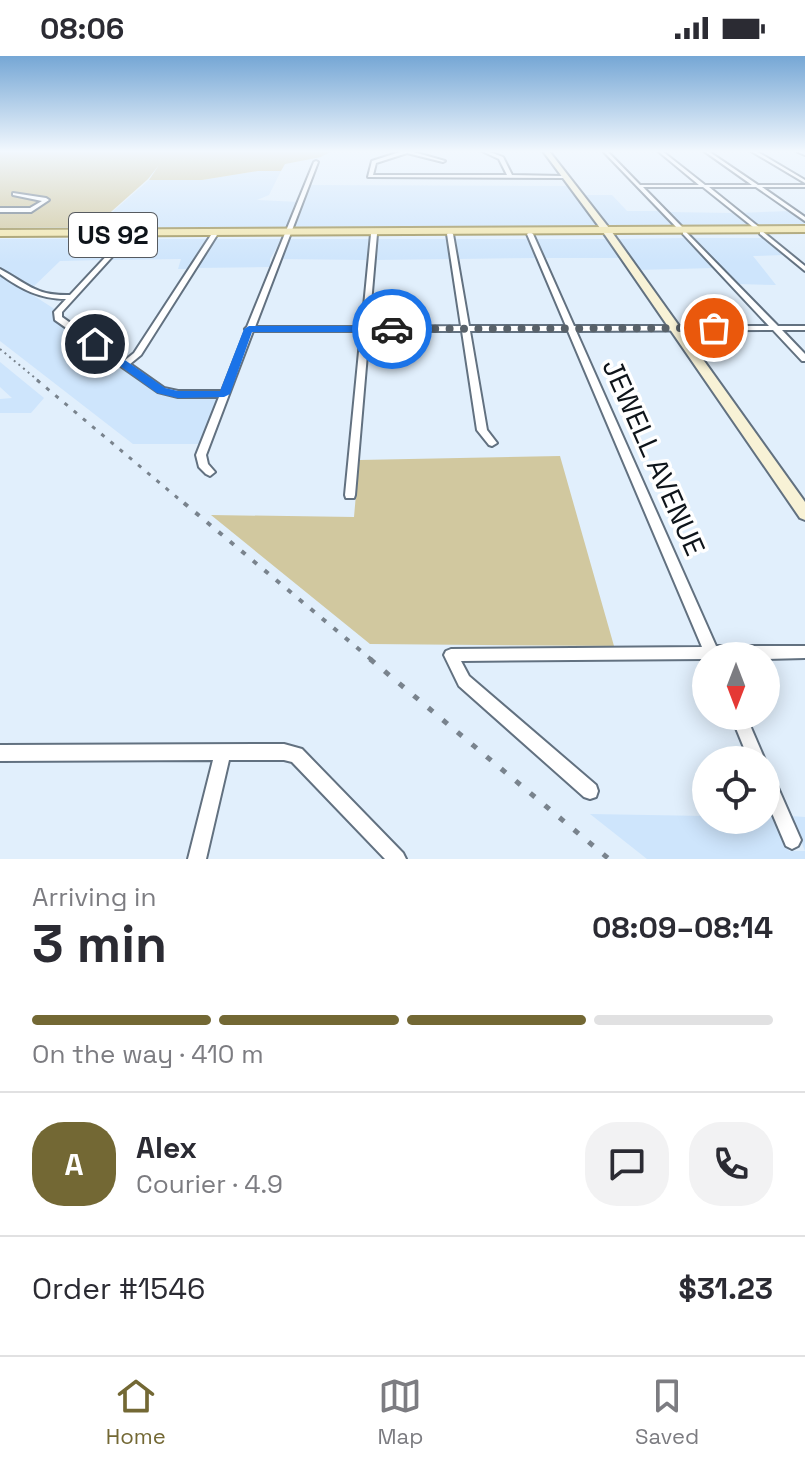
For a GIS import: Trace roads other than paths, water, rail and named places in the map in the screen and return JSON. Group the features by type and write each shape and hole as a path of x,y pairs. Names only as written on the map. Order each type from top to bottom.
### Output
{"main road":[{"name":"US 92","path":"289,233 429,234 606,229 746,233 775,229 803,232"},
{"name":"US 92","path":"0,234 530,234 606,229"},
{"name":"US 92","path":"683,231 803,232"},
{"name":"US 92","path":"0,234 130,233"}],"street":[{"path":"210,472 203,465 201,455 306,188"},
{"path":"572,188 606,229 805,514"},
{"path":"641,188 805,359"},
{"path":"706,188 805,269"},
{"path":"761,188 805,219"},
{"path":"0,210 28,210 46,200 15,194"},
{"path":"0,204 41,204"},
{"path":"450,232 482,430 492,443"},
{"path":"130,233 58,312 58,318 170,393 224,394"},
{"path":"125,364 137,355 214,233"},
{"path":"350,495 374,234"},
{"name":"JEWELL AVENUE","path":"530,234 707,642"},
{"path":"0,271 31,293 47,297 72,297"},
{"path":"249,329 805,328"},
{"path":"780,653 805,652"},
{"path":"590,791 464,681 451,655 692,654"},
{"path":"197,859 223,752"},
{"path":"0,753 284,752 296,755 397,859"},
{"path":"780,812 792,840"}],"railway":[{"path":"0,349 40,382"},
{"path":"37,380 186,505"},
{"path":"184,503 373,661"},
{"path":"370,659 609,859"}]}
